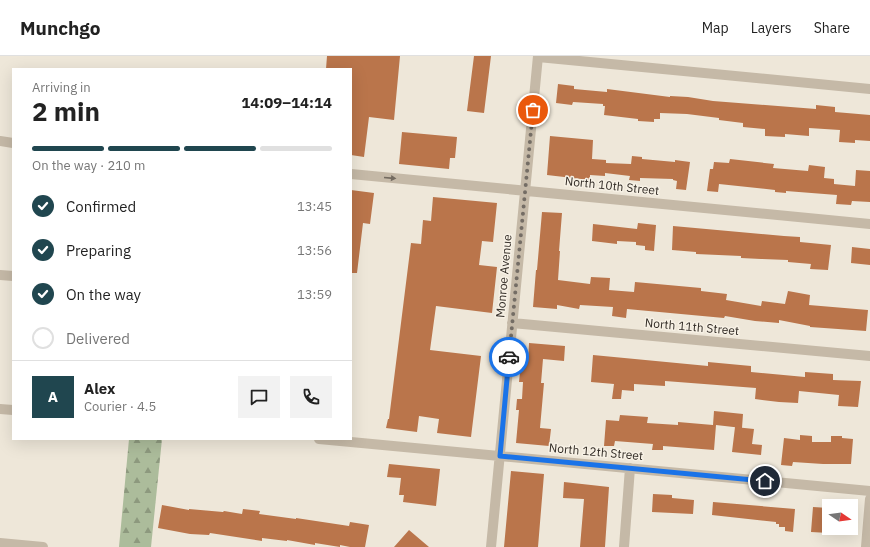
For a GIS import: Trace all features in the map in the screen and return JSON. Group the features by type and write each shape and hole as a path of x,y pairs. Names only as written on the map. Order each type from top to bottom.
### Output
{"street":[{"path":"538,57 870,90"},
{"name":"Monroe Avenue","path":"491,547 538,57"},
{"path":"0,142 12,143"},
{"name":"North 10th Street","path":"352,174 870,224"},
{"path":"0,275 12,276"},
{"name":"North 11th Street","path":"512,323 870,356"},
{"path":"0,409 12,410"},
{"name":"North 12th Street","path":"330,440 870,491"},
{"path":"624,547 630,468"},
{"path":"866,547 870,499"},
{"path":"0,543 43,547"}],"green space":[{"path":"129,440 162,440 151,547 119,547"}],"building":[{"path":"327,56 400,56 394,120 369,117 364,157 352,155 352,68 326,68"},
{"path":"474,56 491,56 484,113 467,111"},
{"path":"558,84 574,86 574,89 607,92 607,89 713,101 816,109 816,105 835,107 835,112 870,115 870,141 855,140 855,143 839,142 840,130 809,128 809,136 785,134 785,137 765,136 765,129 743,127 743,123 687,114 660,113 660,119 654,119 654,122 638,121 638,119 604,115 605,106 603,106 603,104 573,102 572,105 556,103"},
{"path":"402,132 457,137 455,158 450,158 449,169 399,164"},
{"path":"550,136 593,140 592,159 606,160 606,163 631,164 632,156 642,157 642,159 690,162 686,190 676,189 677,181 673,179 640,178 640,181 629,180 630,176 605,173 605,176 590,175 590,180 547,175"},
{"path":"730,159 774,164 773,168 808,171 809,165 825,167 824,178 834,179 834,184 855,186 856,170 870,171 870,202 852,201 851,205 836,204 837,195 786,191 786,193 775,192 775,190 719,184 718,192 707,191 710,169 713,169 714,162 729,163"},
{"path":"352,190 374,193 370,224 363,223 357,273 352,273"},
{"path":"433,197 497,203 493,242 482,241 479,265 497,267 492,313 436,306 430,350 481,356 471,437 437,433 439,419 419,416 417,432 386,428 389,419 411,243 421,244 423,220 431,221"},
{"path":"542,212 562,213 558,280 590,284 591,277 610,278 609,290 634,292 635,282 701,288 701,291 727,294 726,300 761,306 762,301 785,304 788,291 810,295 809,305 868,310 866,331 810,327 779,320 779,323 725,316 724,318 627,309 626,318 612,316 613,307 580,305 579,309 557,305 557,309 533,307"},
{"path":"638,223 656,225 654,251 645,250 645,246 636,245 636,242 617,241 617,244 592,241 593,224 637,229"},
{"path":"673,226 800,237 800,242 831,245 828,270 810,269 811,264 788,262 788,260 741,258 741,256 696,254 696,252 672,250"},
{"path":"852,247 870,249 870,265 851,263"},
{"path":"529,343 565,346 564,361 543,359 541,383 544,383 540,428 551,429 549,446 516,443 519,410 516,410 517,399 522,399 523,382 519,382 521,362 528,363"},
{"path":"593,355 708,366 708,362 751,366 751,372 805,377 805,372 833,374 833,380 861,381 858,407 838,406 839,395 799,391 798,403 779,402 755,399 756,388 665,381 665,386 634,384 634,391 622,390 621,399 612,399 614,384 591,382"},
{"path":"714,411 743,414 742,428 716,425 714,450 663,446 663,450 652,450 653,444 615,441 614,446 604,446 606,420 619,421 620,415 648,417 647,423 678,425 678,422 713,425"},
{"path":"735,427 754,429 752,444 762,445 761,455 732,452"},
{"path":"800,435 812,436 812,442 831,442 831,436 842,436 842,438 853,439 851,464 793,462 792,466 781,465 784,438 800,440"},
{"path":"389,464 440,469 436,506 403,502 404,495 399,495 401,478 387,477"},
{"path":"511,471 544,474 538,547 504,547"},
{"path":"564,482 609,487 605,547 580,547 584,499 563,498"},
{"path":"653,494 672,495 672,498 694,500 693,514 652,512"},
{"path":"713,502 795,509 793,532 785,531 785,527 779,527 779,524 776,524 776,522 712,515"},
{"path":"162,505 189,510 224,511 242,514 243,509 260,511 259,514 349,526 350,522 369,525 365,547 340,545 340,547 315,543 315,545 287,540 262,538 262,541 210,533 209,535 190,534 158,528"},
{"path":"813,507 822,508 822,533 811,532"},
{"path":"409,530 429,547 394,547"}],"way so far":[{"path":"509,357 533,110"}],"route":[{"path":"509,357 500,456 765,481"}]}
